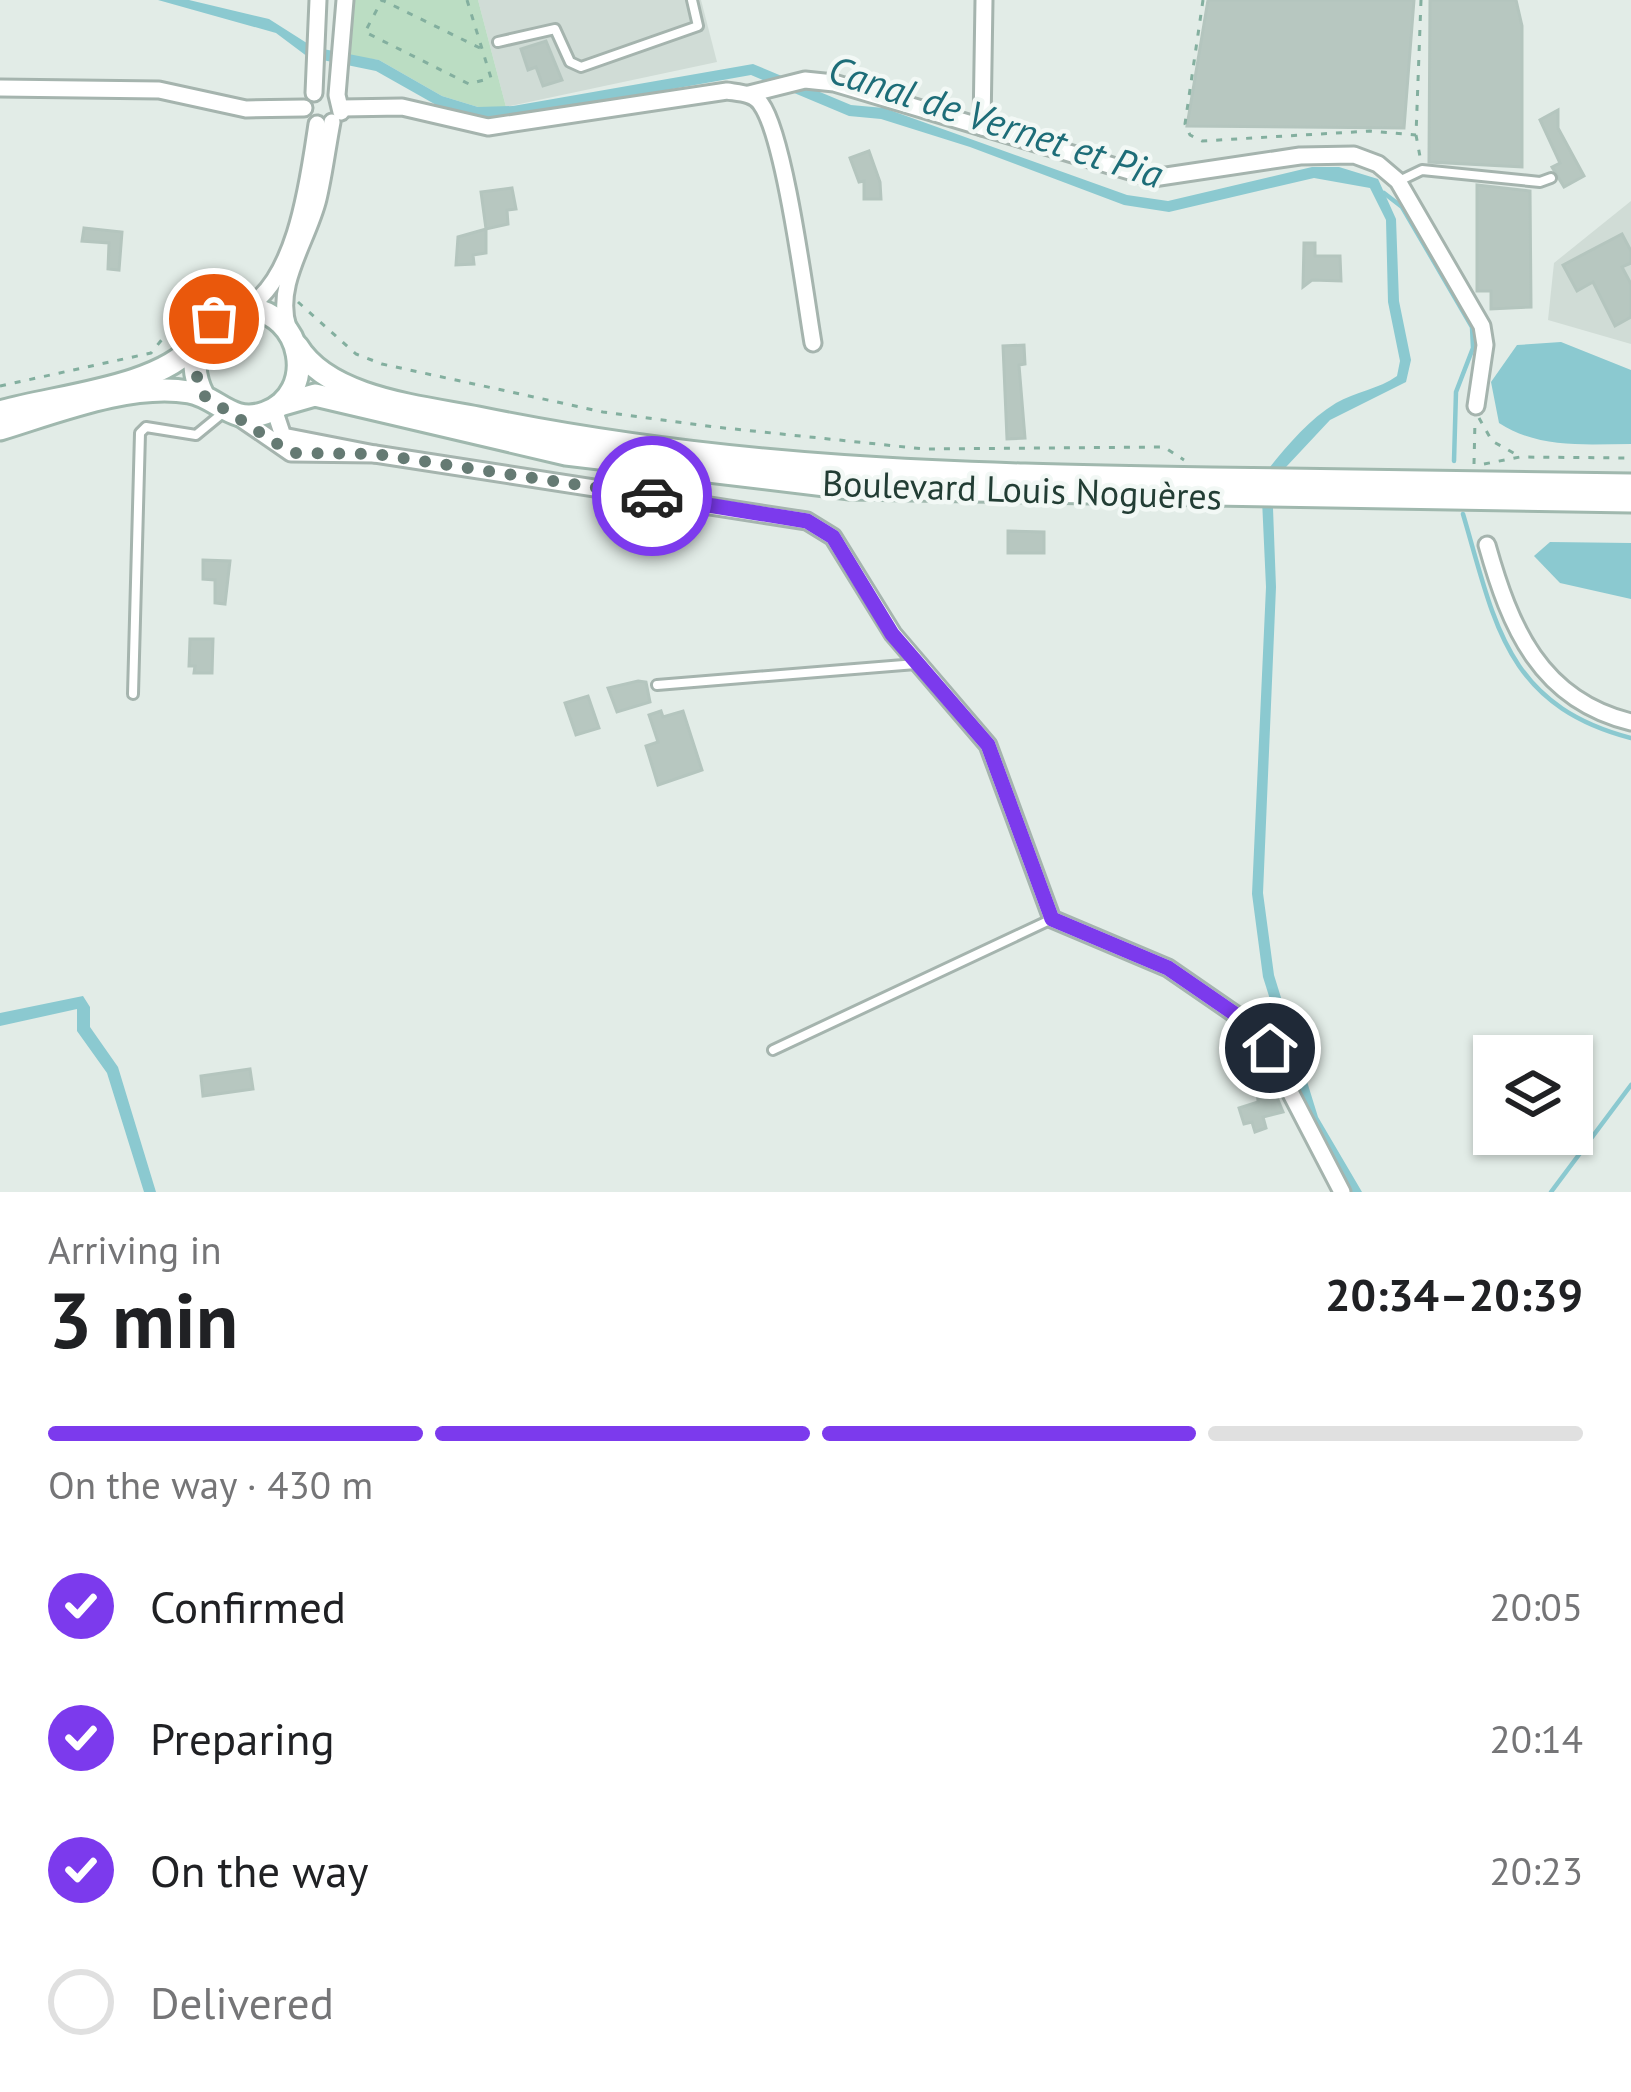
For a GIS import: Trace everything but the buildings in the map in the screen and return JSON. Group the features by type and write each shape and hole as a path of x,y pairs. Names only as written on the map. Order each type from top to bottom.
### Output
{"main road":[{"path":"0,412 157,374 184,359 214,319 244,309 276,318 293,338 297,378 277,407 217,410 173,391 140,394 0,429"},
{"name":"Boulevard Louis Noguères","path":"293,338 322,374 393,399 569,437 734,462 934,475 1631,501"},
{"path":"196,344 192,361 217,410"},
{"name":"Boulevard Louis Noguères","path":"277,407 315,395 566,454 731,477 954,492 1248,487"},
{"name":"Boulevard Louis Noguères","path":"1282,488 1631,485"}],"street":[{"path":"310,93 319,0"},
{"path":"244,309 278,288 318,200 345,0"},
{"path":"982,127 984,0"},
{"path":"1,88 159,90 246,109 310,93 333,106 401,107 488,127 727,92 748,94 805,80 834,82 1153,178 1328,153 1378,164 1398,182 1485,334 1475,408"},
{"path":"310,93 333,106"},
{"path":"748,94 761,104 777,152 813,343"},
{"path":"278,288 293,338"},
{"path":"277,407 283,436 807,521 833,537 916,664 988,745 1052,919 1168,968 1258,1030 1342,1192"},
{"path":"217,410 291,453 375,454"},
{"path":"1487,545 1507,615 1531,652 1574,701 1631,722"}],"lane":[{"path":"498,42 555,29 571,62 581,67 698,26 692,0"},
{"path":"1398,182 1422,170 1540,182 1551,178"},
{"path":"133,694 140,433 146,427 196,435 217,410"},
{"path":"657,685 916,664"},
{"path":"772,1050 1052,919"}],"path":[{"path":"467,0 491,78 469,84 365,32 382,0 482,49"},
{"path":"1203,0 1185,124 1190,135 1202,141 1370,131 1416,135"},
{"path":"1420,0 1416,135 1422,170"},
{"path":"0,386 151,353 189,306 209,294 254,280 278,288 356,354 369,359 603,412 924,448 1164,446 1195,466"},
{"path":"1475,408 1492,441 1520,457"},
{"path":"1475,408 1472,469 1495,458 1631,458"}],"shaded area":[{"path":"478,0 701,0 717,62 506,107"},
{"path":"1631,201 1631,344 1548,320 1554,263"}],"green space":[{"path":"354,0 478,0 506,107 478,107 442,96 379,60 349,56"}],"water":[{"path":"158,0 189,0 269,19 313,47 379,60 442,96 478,107 513,106 753,64 851,105 884,108 1127,195 1168,201 1312,167 1339,167 1378,179 1396,219 1399,301 1411,360 1406,382 1330,420 1272,482 1276,587 1263,893 1274,975 1318,1117 1362,1192 1348,1192 1308,1121 1263,977 1252,894 1266,587 1261,478 1325,411 1397,376 1400,361 1388,302 1386,220 1370,188 1314,178 1169,212 1124,205 970,147 881,119 849,116 751,75 515,117 476,117 438,106 376,71 308,57 276,33"},
{"path":"1561,342 1631,370 1631,444 1546,441 1499,423 1491,382 1517,345"},
{"path":"1550,542 1631,543 1631,599 1560,583 1534,556"},
{"path":"83,996 90,1007 90,1027 118,1067 156,1192 144,1192 107,1073 77,1031 77,1009 0,1026 0,1013"}],"waterway":[{"path":"1384,193 1402,207 1472,327 1473,348 1456,392 1454,461"},
{"path":"1463,514 1497,624 1531,681 1556,704 1589,723 1631,738"},
{"path":"1551,1192 1631,1085"}],"way so far":[{"path":"214,319 203,330 192,361 203,395 291,453 375,454 652,496"}],"route":[{"path":"652,496 807,521 826,529 892,634 988,745 1052,919 1168,968 1258,1030 1270,1048"}],"water label":[{"name":"Canal de Vernet et Pia","path":"996,121"}]}
